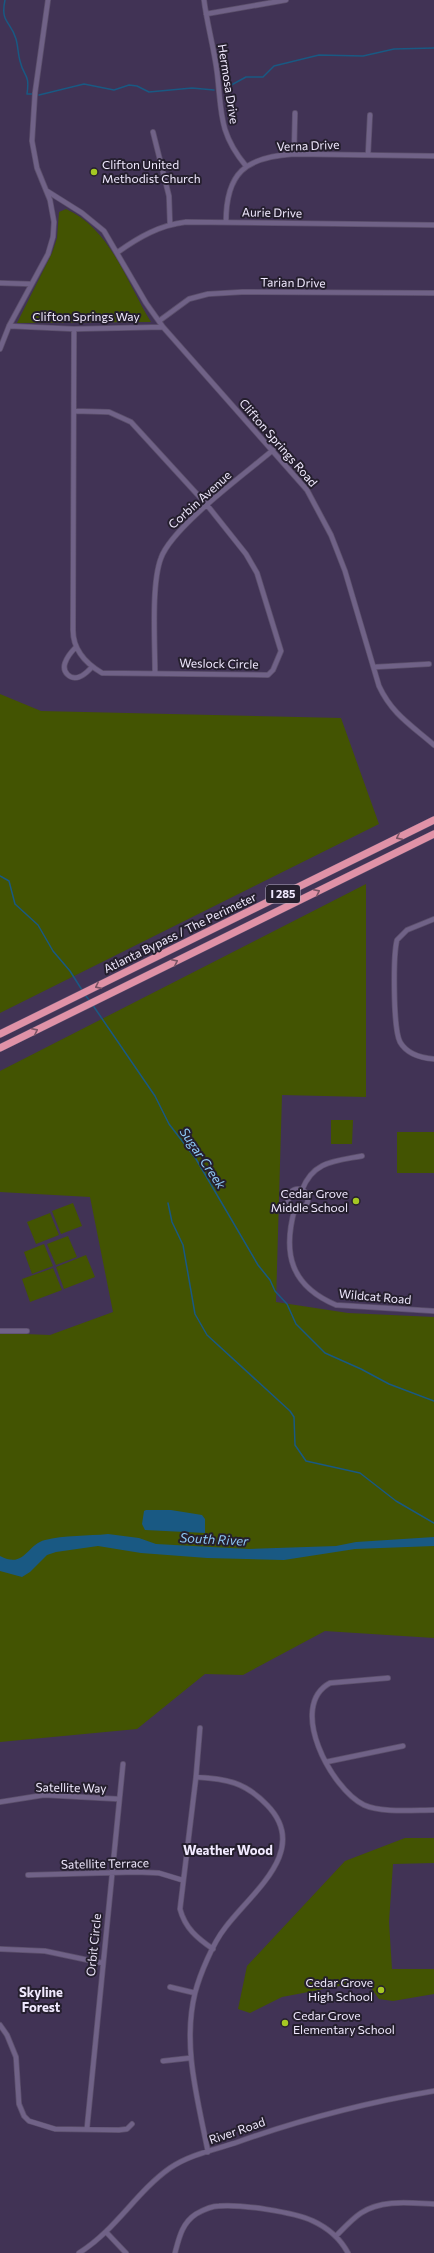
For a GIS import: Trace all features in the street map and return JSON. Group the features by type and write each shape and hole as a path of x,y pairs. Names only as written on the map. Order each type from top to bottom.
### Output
{"highway":[{"name":"Atlanta Bypass / The Perimeter","path":"0,1034 434,820"},
{"name":"Atlanta Bypass / The Perimeter","path":"0,1048 434,834"}],"street":[{"path":"0,349 9,326 48,254 53,237 54,222 46,191 37,168 32,141 35,93 48,0"},
{"name":"Hermosa Drive","path":"204,0 217,72 222,126 236,154 246,166"},
{"path":"206,14 286,0"},
{"path":"294,154 296,113"},
{"path":"368,155 370,115"},
{"path":"152,132 169,196 170,224"},
{"name":"Verna Drive","path":"226,222 226,201 231,186 246,166 260,159 277,155 294,154 434,156"},
{"name":"Clifton Springs Road","path":"46,191 95,222 110,238 146,303 163,327 307,490 331,535 345,571 375,667 379,686 392,710 434,744"},
{"name":"Aurie Drive","path":"118,252 137,239 170,224 186,222 434,225"},
{"path":"0,283 31,284"},
{"name":"Tarian Drive","path":"159,321 189,299 208,294 242,292 434,293"},
{"name":"Clifton Springs Way","path":"9,326 74,329 163,327"},
{"path":"74,329 73,630 76,647 82,658 92,667 79,677 74,678 68,674 64,668 65,663 76,647"},
{"name":"Weslock Circle","path":"74,411 109,412 131,422 207,506 246,554 257,573 281,651 279,660 268,675 102,673 92,667"},
{"name":"Corbin Avenue","path":"155,673 157,577 161,557 173,537 273,450"},
{"path":"375,667 428,664"},
{"path":"434,919 407,930 397,940 395,1009 396,1025 400,1042 416,1056 434,1059"},
{"path":"302,1190 305,1181 313,1170 325,1164 362,1156"},
{"path":"302,1190 307,1195 308,1201 304,1207 295,1208 289,1202 289,1195 294,1191 302,1190"},
{"name":"Wildcat Road","path":"295,1208 290,1233 291,1256 297,1276 322,1299 336,1305 434,1311"},
{"path":"0,1331 27,1331"},
{"path":"388,1678 330,1682 319,1691 312,1707 312,1729 326,1762 347,1793 364,1805 384,1809 434,1810"},
{"path":"200,1728 196,1777 182,1880 180,1909 182,1918 187,1927 197,1938 213,1949"},
{"path":"326,1762 402,1746"},
{"name":"Orbit Circle","path":"87,2128 118,1799 123,1764"},
{"path":"196,1777 224,1779 245,1786 255,1792 279,1820 284,1842 281,1857 260,1886 224,1929 213,1949 195,1993 190,2026 190,2058 208,2152"},
{"name":"Satellite Way","path":"0,1802 44,1795 118,1799"},
{"name":"Satellite Terrace","path":"28,1876 159,1873 182,1880"},
{"path":"0,1949 45,1951 102,1963"},
{"path":"170,1987 195,1993"},
{"path":"0,2026 7,2035 16,2057 19,2104 24,2116 35,2124 45,2128 119,2130 127,2129 132,2124"},
{"path":"163,2061 190,2058"},
{"name":"River Road","path":"79,2253 107,2233 169,2169 182,2161 284,2126 351,2106 434,2091"},
{"path":"336,2236 360,2213 378,2205 392,2203 434,2204"},
{"path":"175,2253 179,2238 186,2223 197,2213 218,2206 301,2217 318,2224 336,2236 348,2253"},
{"path":"107,2233 126,2253"}],"green space":[{"path":"66,209 82,218 106,243 116,258 151,322 17,323 52,253 57,238 59,212"},
{"path":"0,694 41,711 341,718 379,824 0,1013"},
{"path":"366,884 366,1097 282,1095 276,1302 348,1313 434,1317 434,1638 325,1631 243,1675 205,1674 137,1729 0,1742 0,1333 50,1335 113,1312 90,1197 0,1192 0,1071"},
{"path":"331,1120 353,1120 352,1144 331,1144"},
{"path":"397,1132 434,1132 434,1173 397,1173"},
{"path":"73,1203 82,1226 61,1234 52,1211"},
{"path":"50,1213 59,1235 36,1244 27,1222"},
{"path":"68,1236 77,1257 56,1265 47,1244"},
{"path":"44,1244 53,1266 32,1274 24,1252"},
{"path":"86,1255 95,1277 64,1289 56,1267"},
{"path":"53,1268 62,1290 30,1302 22,1279"},
{"path":"405,1838 434,1838 434,1863 393,1864 389,1922 392,1969 434,1969 434,1994 393,2001 379,1999 366,1981 282,1997 250,2013 238,2009 247,1966 345,1861"}],"water":[{"path":"171,1510 202,1515 205,1519 205,1533 145,1530 142,1524 144,1511"},
{"name":"South River","path":"108,1534 139,1538 156,1544 249,1549 336,1546 356,1542 434,1537 434,1546 355,1549 284,1560 207,1558 141,1553 98,1546 56,1552 47,1555 30,1572 22,1577 0,1571 0,1556 15,1560 25,1555 33,1546 45,1540 68,1536"}],"waterway":[{"path":"5,0 5,18 16,39 20,61 28,82 27,94 32,94"},
{"path":"224,89 246,77 263,77 274,66 319,55 363,56 394,49 434,48"},
{"path":"39,95 84,84 114,90 129,85 137,86 149,92 192,88 214,90"},
{"name":"Sugar Creek","path":"0,876 9,881 15,904 38,925 53,951 70,971 82,990"},
{"name":"Sugar Creek","path":"85,995 90,1001"},
{"name":"Sugar Creek","path":"92,1004 155,1096 169,1124 196,1159 258,1265 270,1280 275,1291 287,1304 296,1324 325,1353 361,1369 389,1384 434,1401"},
{"path":"168,1203 172,1222 183,1245 195,1314 207,1335 290,1411 294,1417 295,1445 306,1461 360,1473 396,1501 434,1523"}],"place":[{"name":"Clifton United Methodist Church","path":"94,172"},
{"name":"Cedar Grove Middle School","path":"356,1201"},
{"name":"Cedar Grove High School","path":"381,1990"},
{"name":"Cedar Grove Elementary School","path":"285,2023"}],"district":[{"name":"Weather Wood","path":"228,1850"},
{"name":"Skyline Forest","path":"41,2000"}]}
